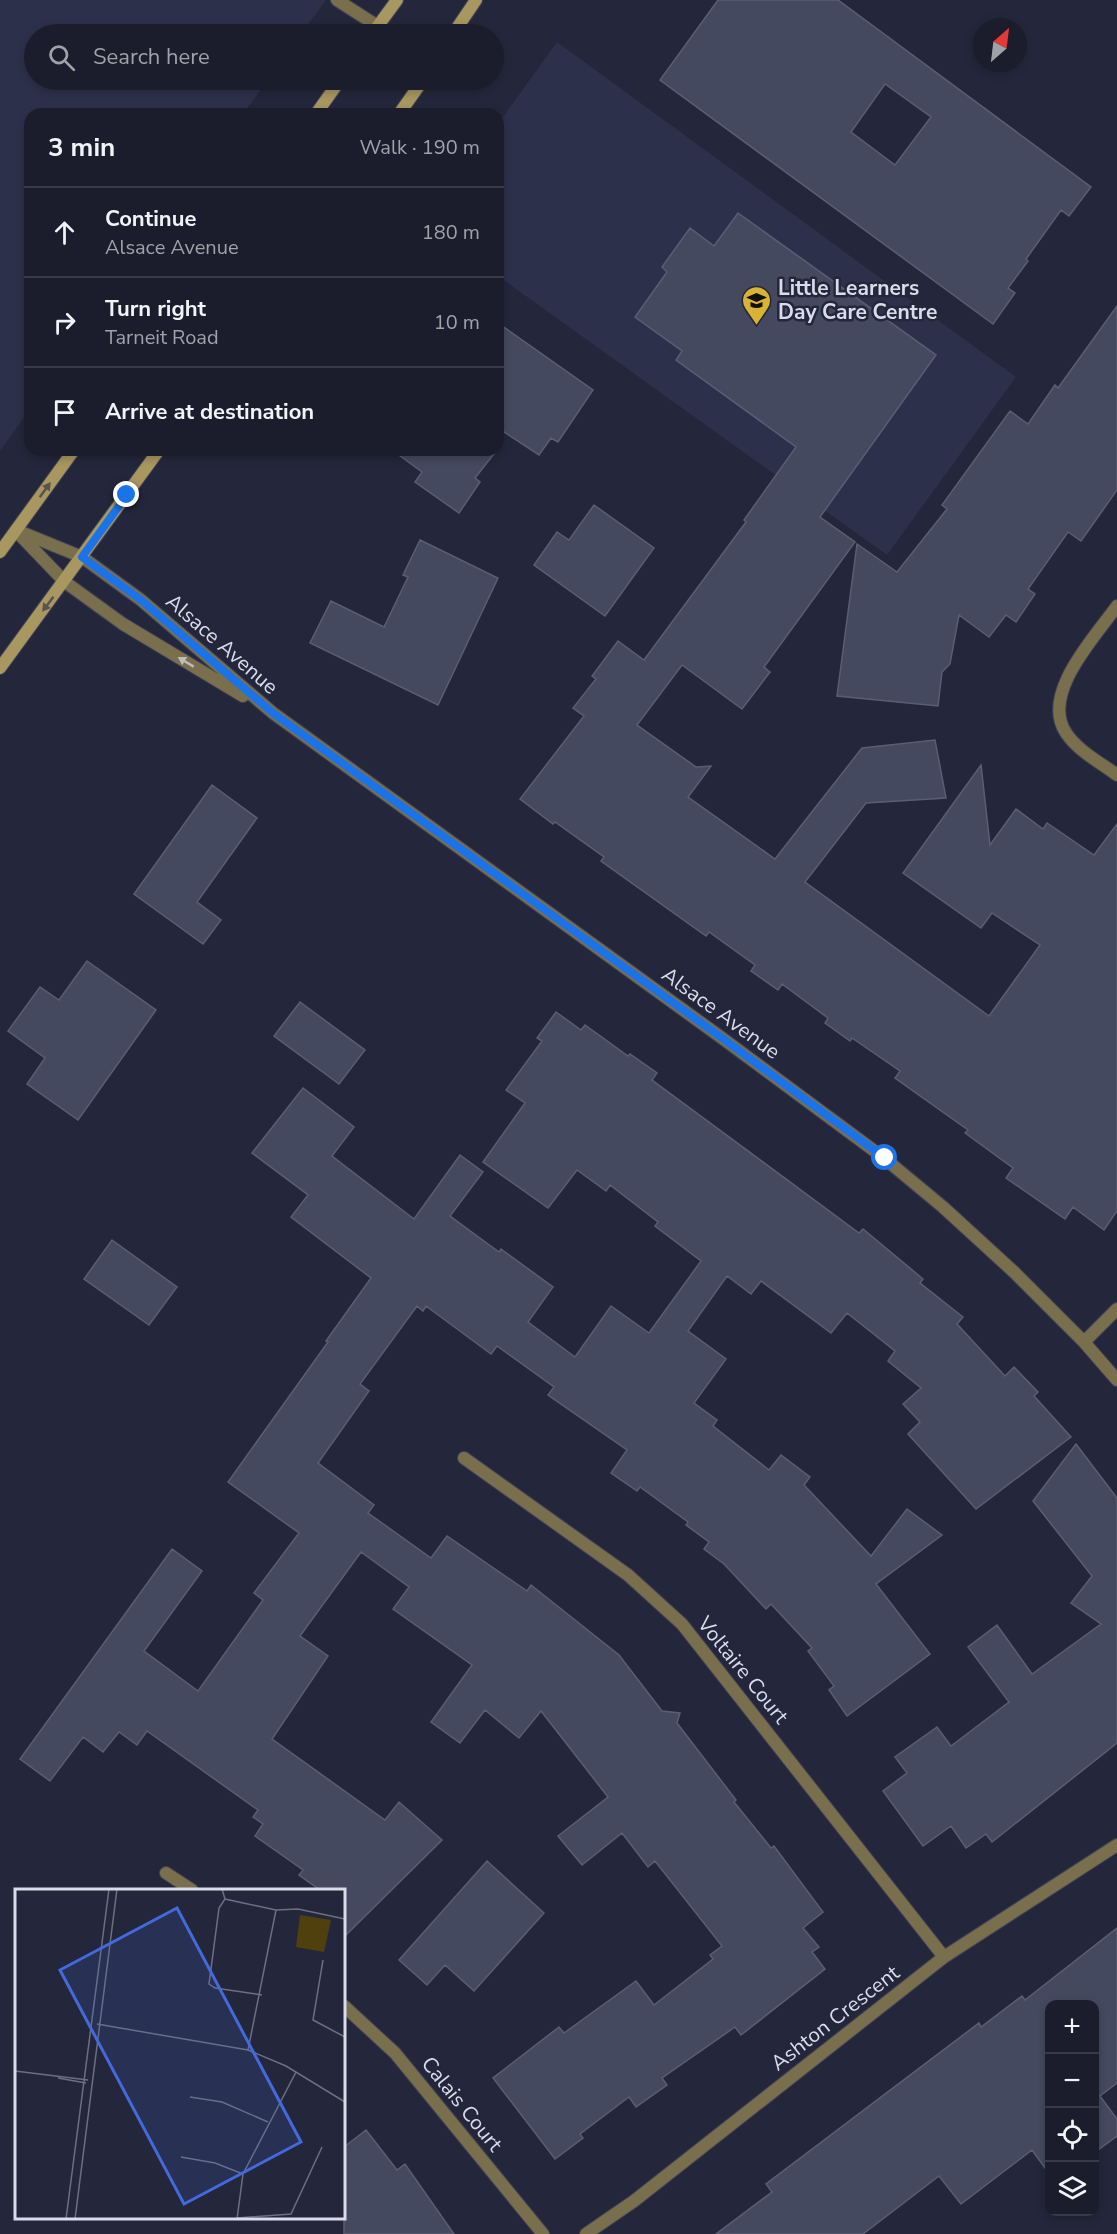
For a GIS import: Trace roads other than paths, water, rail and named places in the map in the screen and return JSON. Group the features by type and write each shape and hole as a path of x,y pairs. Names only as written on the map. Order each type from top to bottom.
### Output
{"main road":[{"path":"379,24 397,0"},
{"path":"460,24 476,0"},
{"path":"320,108 333,90"},
{"path":"403,108 416,90"},
{"path":"0,552 70,456"},
{"path":"0,668 65,582 155,456"}],"street":[{"path":"338,0 368,24"},
{"name":"Alsace Avenue","path":"16,530 82,557 141,600 273,713 741,1051 885,1158 1014,1272 1084,1342 1117,1380"},
{"name":"Alsace Avenue","path":"16,530 65,582 123,624 273,713"},
{"path":"1117,606 1067,678 1060,696 1059,717 1066,733 1083,750 1117,775"},
{"path":"1084,1342 1117,1309"},
{"name":"Voltaire Court","path":"464,1458 628,1575 682,1624 944,1957"},
{"name":"Ashton Crescent","path":"586,2234 634,2201 944,1957 1117,1845"},
{"path":"166,1873 190,1889"},
{"name":"Calais Court","path":"345,2007 395,2053 543,2234"}],"place":[{"name":"Little Learners Day Care Centre","path":"757,326"}]}
